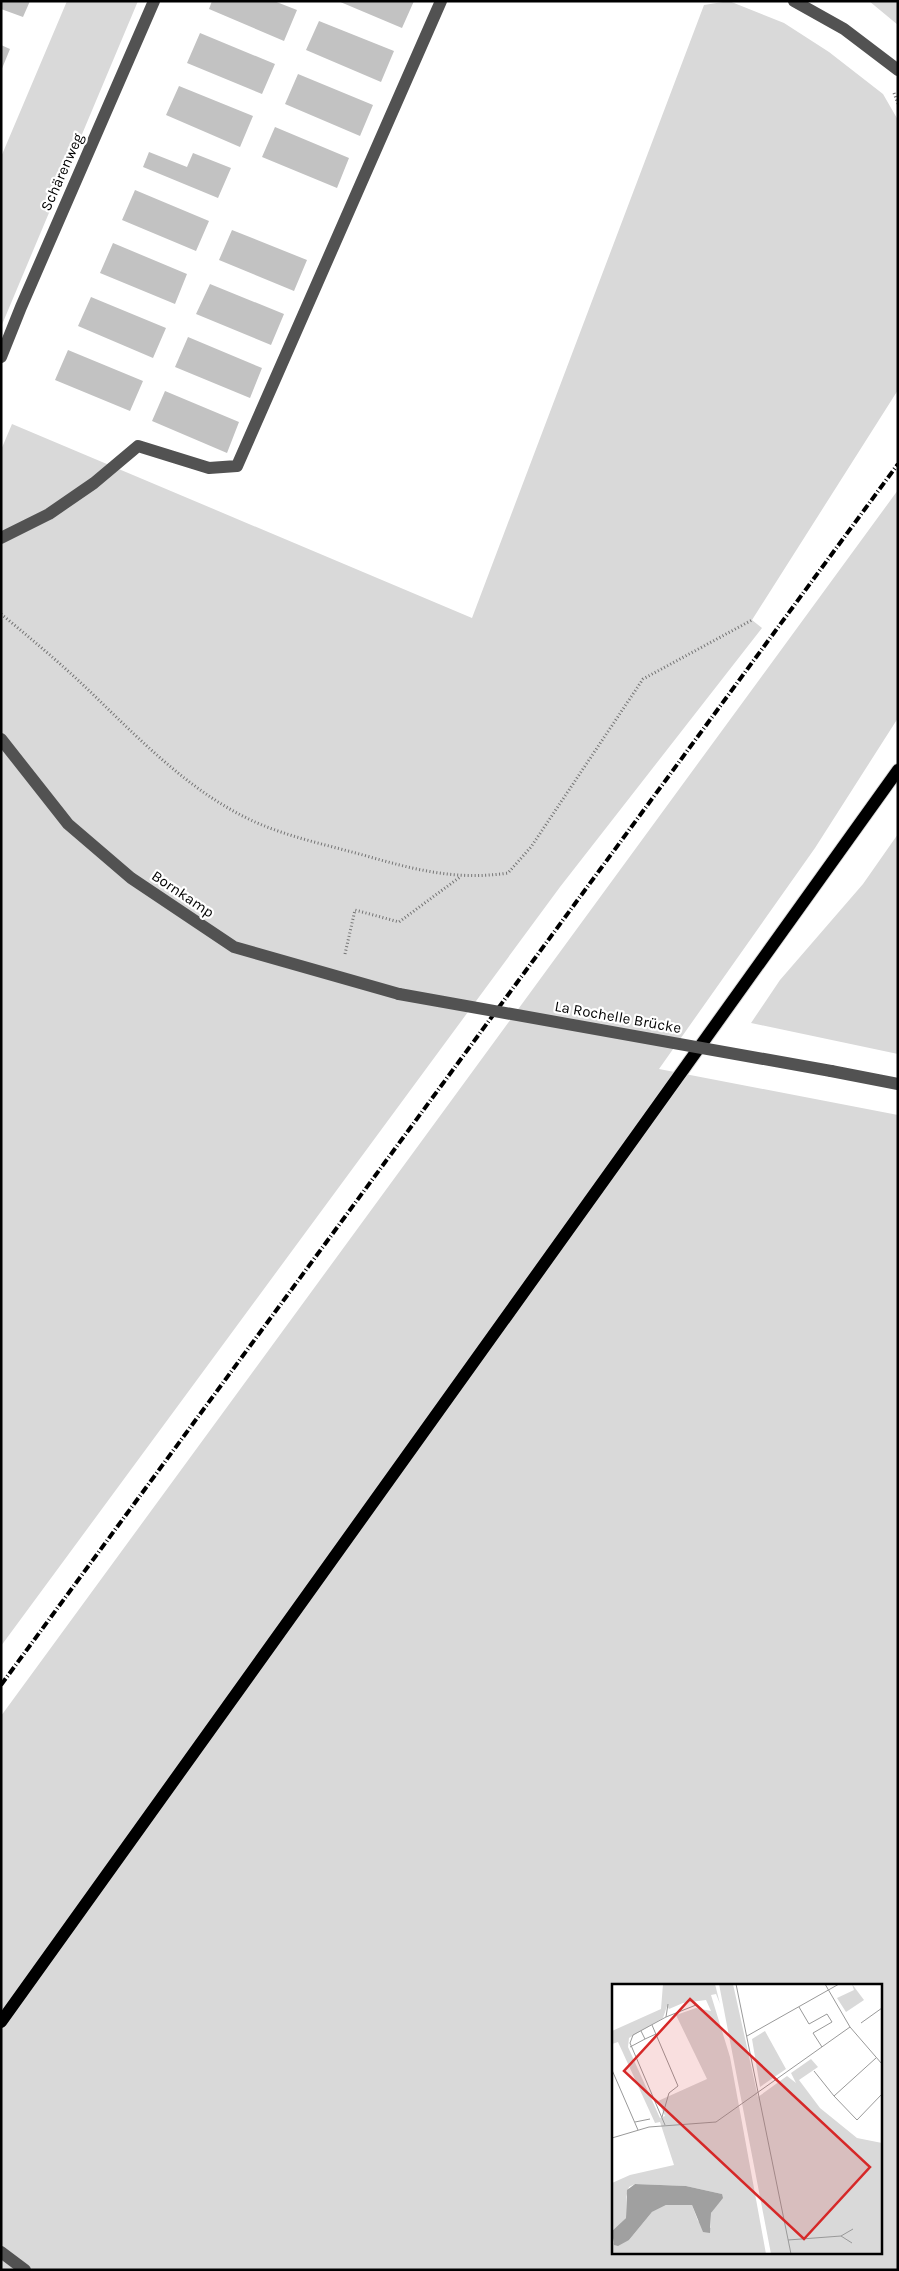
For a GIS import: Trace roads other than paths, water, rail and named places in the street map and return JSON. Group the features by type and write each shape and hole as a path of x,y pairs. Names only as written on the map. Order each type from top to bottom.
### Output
{"main road":[{"path":"1,2022 898,770"}],"street":[{"name":"Schärenweg","path":"1,357 154,1"},
{"path":"1,538 57,509 94,483 138,446 210,468 237,466 441,1"},
{"path":"794,1 844,29 898,70"},
{"name":"Bornkamp","path":"1,739 68,824 131,878 234,947 399,994"},
{"name":"La Rochelle Brücke","path":"399,994 898,1084"},
{"path":"1,2252 25,2270"}],"railway":[{"path":"1,1685 898,464"}]}
